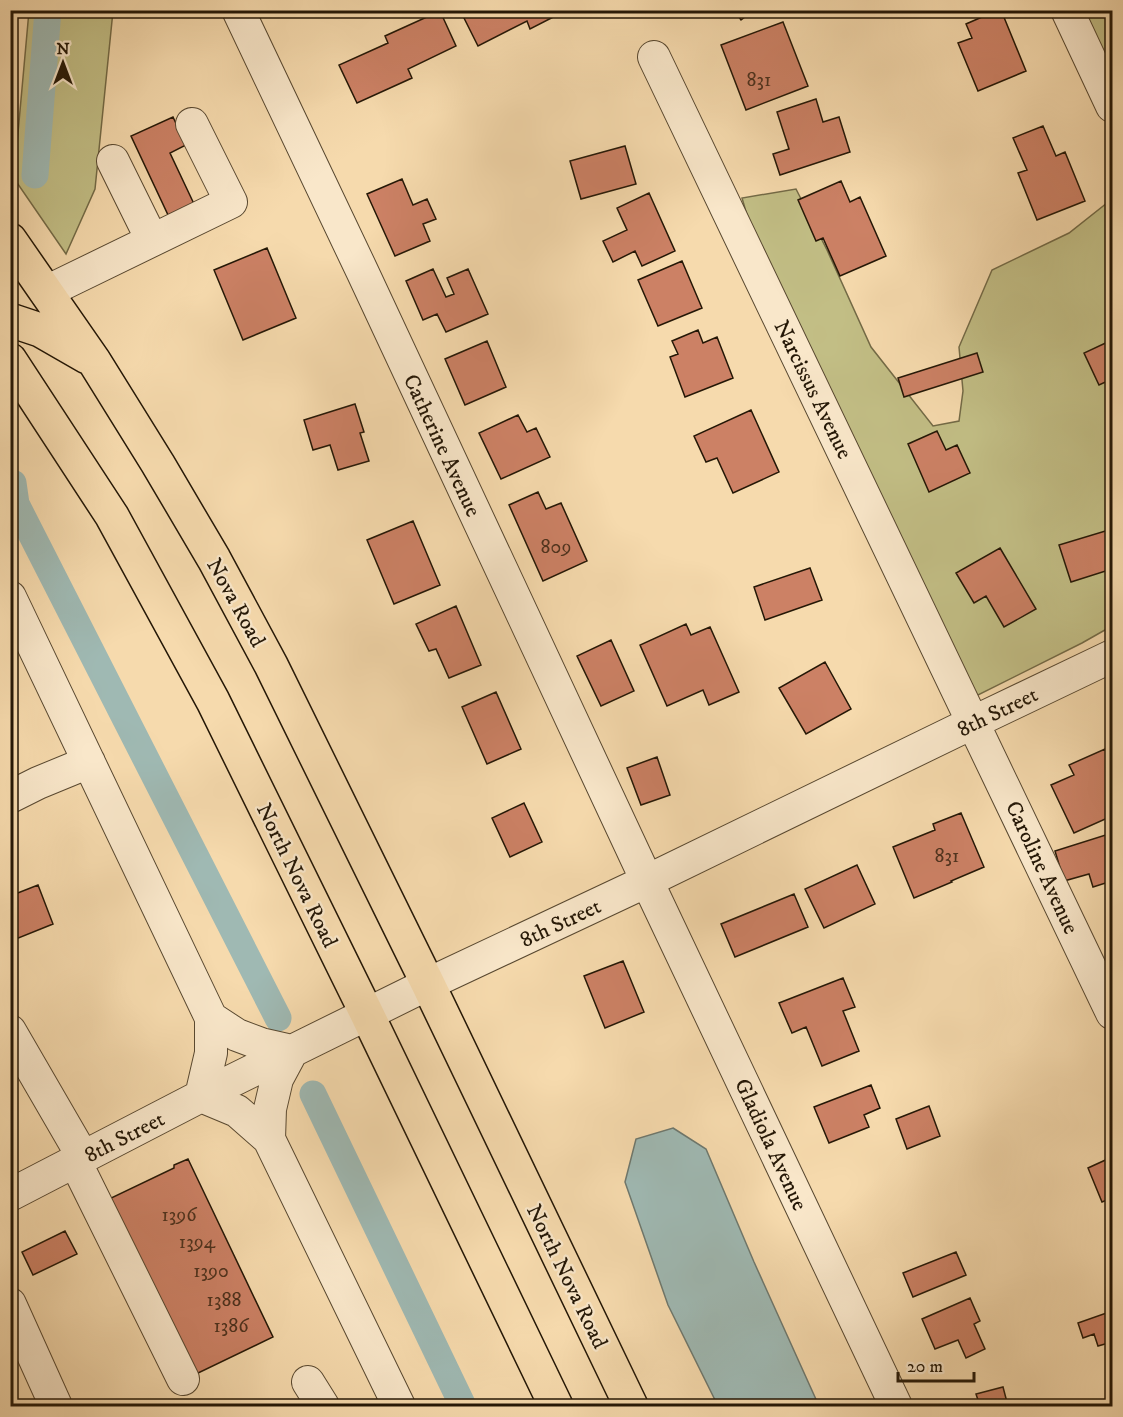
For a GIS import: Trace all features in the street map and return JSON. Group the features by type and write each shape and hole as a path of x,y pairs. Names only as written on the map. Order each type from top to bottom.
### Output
{"main road":[{"name":"Nova Road","path":"10,240 94,361 214,559 271,665 428,984"},
{"path":"10,320 40,330 94,361"},
{"name":"North Nova Road","path":"10,360 112,516 213,701 556,1407"},
{"name":"North Nova Road","path":"428,984 631,1407"}],"street":[{"name":"Catherine Avenue","path":"238,10 647,881"},
{"path":"1067,10 1113,106"},
{"name":"Narcissus Avenue","path":"654,57 974,722"},
{"path":"46,292 231,202 192,124"},
{"path":"113,161 152,240"},
{"path":"10,597 211,1018 211,1053 201,1096 237,1111 269,1139 394,1404"},
{"name":"8th Street","path":"10,1195 201,1096 428,984 1113,656"},
{"name":"Caroline Avenue","path":"974,722 1113,1012"},
{"path":"10,797 89,762"},
{"name":"Gladiola Avenue","path":"647,881 896,1407"},
{"path":"211,1018 237,1035 261,1044 292,1051 277,1079 270,1109 269,1139"},
{"path":"10,1031 79,1159 183,1379"},
{"path":"10,1304 56,1407"}],"shaded area":[{"path":"29,11 113,11 95,189 66,254 11,174 16,155"},
{"path":"1084,11 1112,11 1112,76"},
{"path":"796,189 827,250 871,347 933,426 959,421 963,391 959,347 992,270 1069,233 1112,199 1112,626 976,696 751,229 742,198"}],"water":[{"path":"673,1128 706,1149 819,1406 718,1406 668,1305 625,1182 636,1139"}],"building":[{"path":"460,10 567,10 530,29 527,21 478,46"},
{"path":"734,10 754,10 741,20"},
{"path":"1001,10 1026,71 978,91 958,43 972,38 966,24"},
{"path":"440,11 456,46 408,69 412,78 357,103 339,65 388,43 385,36"},
{"path":"783,22 808,86 746,110 721,45"},
{"path":"816,99 823,122 839,117 850,152 780,175 773,154 789,149 777,112"},
{"path":"173,117 186,145 170,153 195,206 169,217 131,136"},
{"path":"1043,126 1056,156 1065,152 1085,201 1037,220 1018,173 1027,170 1013,138"},
{"path":"625,146 636,184 581,199 570,161"},
{"path":"402,179 413,205 427,199 436,219 423,224 430,241 395,256 367,194"},
{"path":"841,181 850,202 860,197 886,256 840,276 823,238 816,241 798,200"},
{"path":"649,193 675,251 642,266 635,251 613,262 603,241 627,230 617,208"},
{"path":"267,248 296,318 243,340 214,270"},
{"path":"682,261 702,308 658,326 638,280"},
{"path":"433,269 446,297 454,294 447,278 468,269 488,314 446,332 437,314 423,320 406,281"},
{"path":"698,330 703,343 717,337 733,378 685,397 670,357 678,354 672,341"},
{"path":"1112,340 1112,379 1099,385 1084,353"},
{"path":"487,341 506,387 465,405 445,359"},
{"path":"977,353 983,372 904,397 898,378"},
{"path":"355,404 364,432 360,433 369,461 338,470 330,445 313,450 304,420"},
{"path":"751,410 779,472 733,493 717,458 706,462 694,436"},
{"path":"518,415 527,432 536,428 550,457 501,479 479,433"},
{"path":"937,431 946,450 957,445 970,473 929,492 908,444"},
{"path":"538,492 546,509 561,503 587,561 543,581 509,505"},
{"path":"413,521 440,585 394,604 367,540"},
{"path":"1112,529 1112,569 1071,582 1059,545"},
{"path":"1000,548 1036,609 1004,627 986,596 974,603 956,573"},
{"path":"810,568 822,600 765,620 754,587"},
{"path":"456,606 481,665 449,678 436,649 429,651 416,624"},
{"path":"686,624 691,635 710,627 739,692 709,705 703,690 667,706 640,645"},
{"path":"611,640 634,691 601,706 577,656"},
{"path":"825,662 851,709 806,734 779,688"},
{"path":"496,692 521,749 487,764 462,707"},
{"path":"1105,749 1112,766 1112,816 1074,833 1051,785 1074,775 1069,765"},
{"path":"657,757 670,795 641,805 627,768"},
{"path":"524,803 542,842 510,857 492,818"},
{"path":"961,813 984,867 914,898 893,847 935,830 933,824"},
{"path":"1112,833 1112,881 1093,887 1089,874 1064,881 1055,851"},
{"path":"857,865 875,904 824,928 805,889"},
{"path":"38,885 53,924 11,941 10,922 13,921 10,916 10,896"},
{"path":"794,894 808,927 735,957 721,924"},
{"path":"623,961 644,1012 605,1028 584,976"},
{"path":"843,978 855,1007 843,1011 859,1051 822,1066 806,1027 792,1033 779,1003"},
{"path":"871,1085 880,1108 864,1115 869,1127 829,1143 814,1107"},
{"path":"929,1106 940,1136 907,1149 896,1119"},
{"path":"1112,1157 1112,1198 1102,1202 1088,1168"},
{"path":"188,1159 273,1337 194,1375 109,1199"},
{"path":"65,1231 77,1254 33,1275 22,1252"},
{"path":"956,1252 966,1275 913,1297 903,1273"},
{"path":"970,1298 980,1321 974,1324 985,1349 966,1358 958,1340 935,1349 922,1319"},
{"path":"1112,1311 1112,1342 1098,1346 1094,1334 1083,1338 1078,1323"},
{"path":"1003,1387 1008,1406 980,1406 976,1394"}],"waterway":[{"path":"35,175 48,10"},
{"path":"13,483 16,504 278,1018"},
{"path":"313,1094 463,1406"}]}
